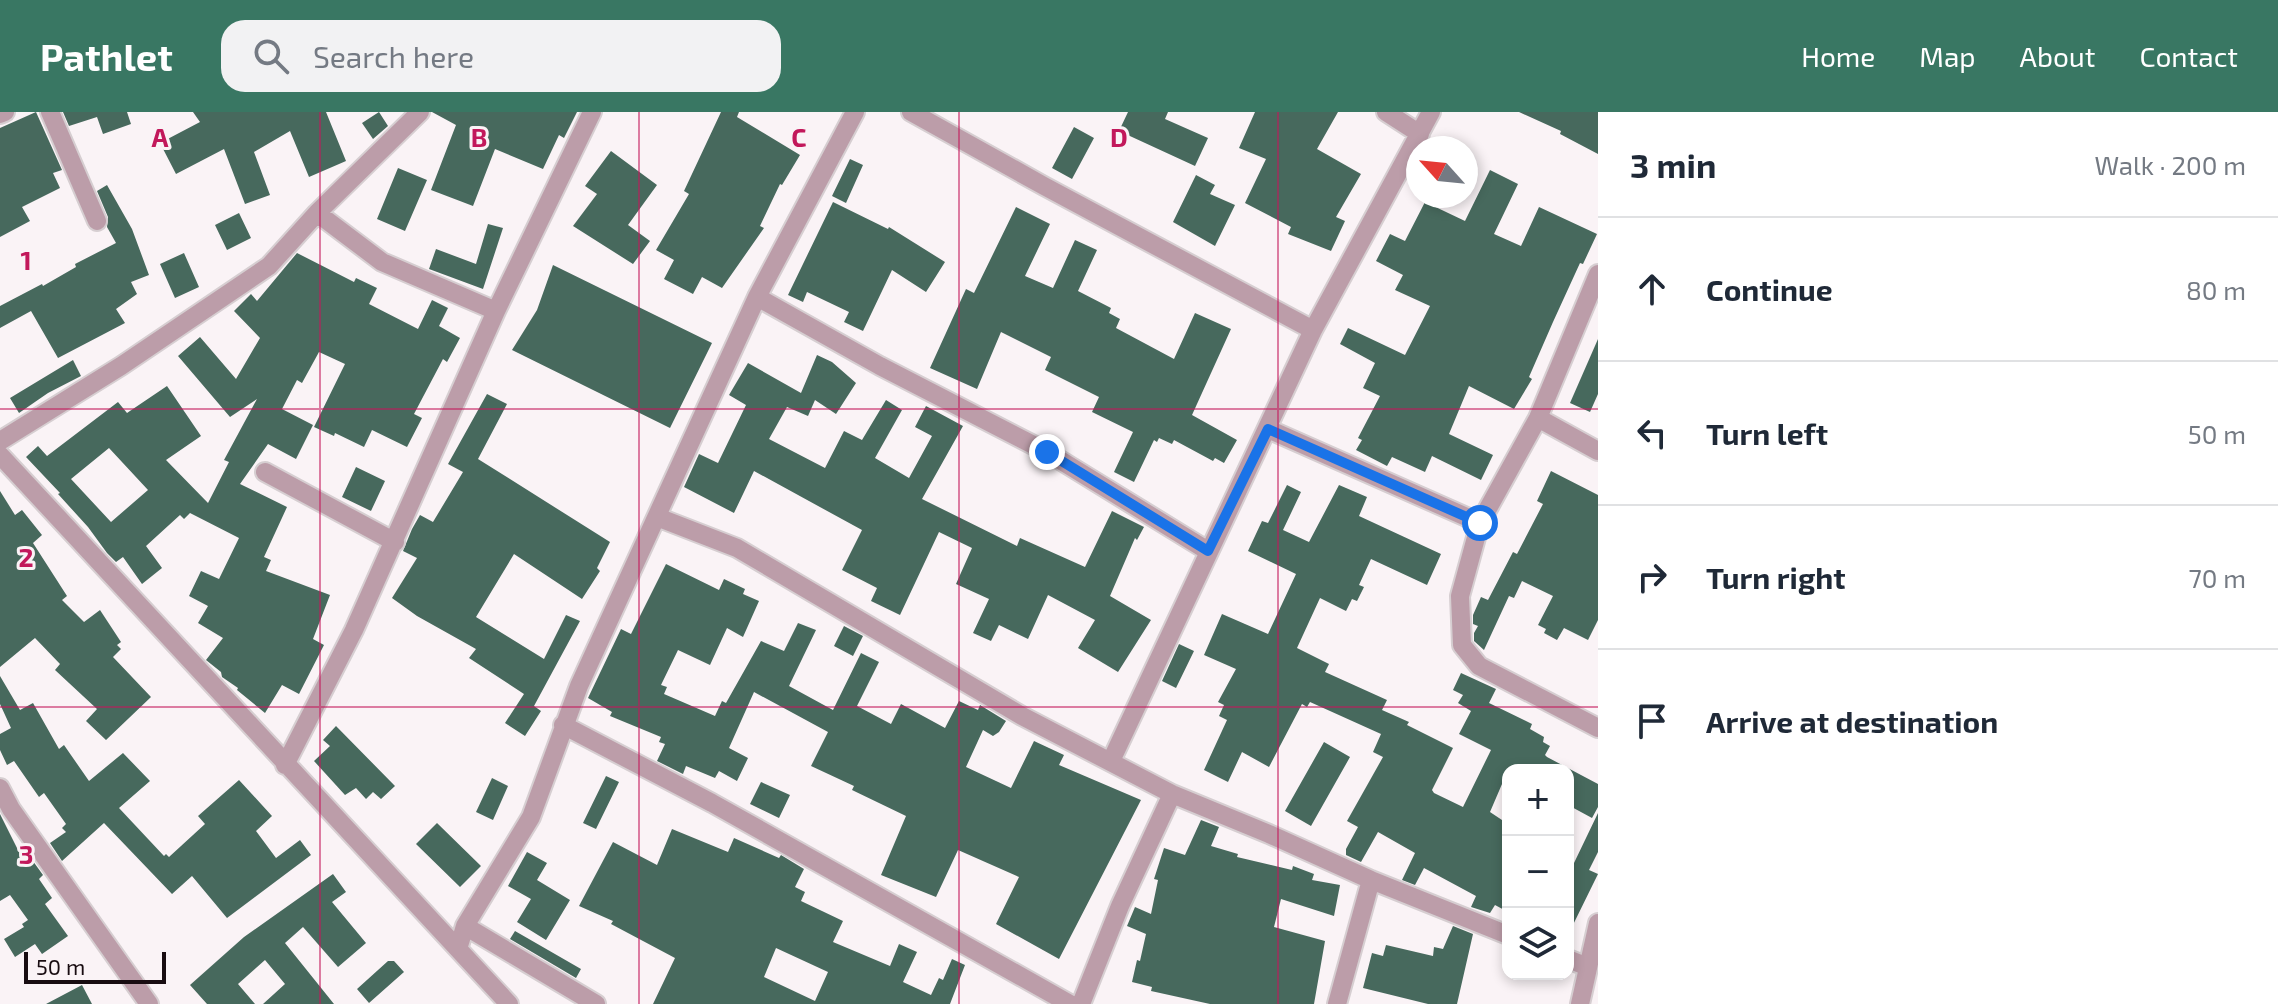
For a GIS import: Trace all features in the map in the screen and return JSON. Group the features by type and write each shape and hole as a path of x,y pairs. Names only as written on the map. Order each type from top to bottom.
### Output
{"street":[{"path":"50,112 97,221"},
{"path":"0,441 121,366 269,266 317,213 420,112"},
{"path":"285,765 354,630 496,311 592,112"},
{"path":"458,949 465,926 531,817 563,725 757,297 855,112"},
{"path":"911,112 1313,330"},
{"path":"1386,112 1420,134"},
{"path":"1111,761 1313,330 1431,112"},
{"path":"317,213 382,262 496,311"},
{"path":"1598,274 1538,418 1480,523 1460,596 1462,645 1479,666 1598,728"},
{"path":"757,297 880,366 1047,452 1208,551"},
{"path":"1538,418 1598,451"},
{"path":"1268,429 1480,523"},
{"path":"0,455 509,1004"},
{"path":"265,472 395,542"},
{"path":"657,517 737,548 1022,716 1172,794 1502,933"},
{"path":"563,725 712,803 1070,1004"},
{"path":"0,788 6,813 149,1004"},
{"path":"1081,1004 1120,906 1172,794"},
{"path":"1337,1004 1371,880"},
{"path":"1580,1004 1598,923"},
{"path":"465,926 596,1004"},
{"path":"1574,961 1588,967"}],"building":[{"path":"36,112 62,170 53,173 60,188 22,207 30,221 0,237 0,128"},
{"path":"63,112 127,112 131,124 103,134 97,117 69,126"},
{"path":"193,112 326,112 346,161 309,177 290,131 254,152 270,195 245,204 224,149 176,174 160,143 200,122"},
{"path":"379,112 388,126 373,139 362,123"},
{"path":"432,112 577,112 564,138 559,135 543,169 495,149 473,206 431,190 456,125"},
{"path":"721,112 739,112 737,117 800,155 780,184 760,226 764,228 722,288 702,277 693,294 664,279 674,260 656,250 689,194 684,191"},
{"path":"1128,112 1168,112 1165,119 1208,138 1195,166 1119,131"},
{"path":"1255,112 1338,112 1317,149 1361,174 1336,217 1345,221 1331,251 1288,234 1291,227 1245,203 1266,159 1239,148"},
{"path":"1519,112 1598,112 1598,154 1560,134 1561,131"},
{"path":"1074,127 1094,138 1072,179 1052,168"},
{"path":"611,151 657,185 628,225 650,241 633,264 573,226 597,194 585,186"},
{"path":"850,159 863,165 846,203 832,196"},
{"path":"398,168 427,180 405,231 377,219"},
{"path":"1490,170 1518,184 1494,234 1521,246 1539,207 1597,234 1553,322 1529,377 1532,379 1514,409 1469,386 1449,434 1493,455 1481,480 1432,456 1425,472 1392,457 1387,466 1356,450 1362,440 1358,438 1380,396 1363,388 1375,363 1340,344 1348,328 1405,355 1430,306 1395,290 1403,275 1376,261 1390,234 1405,241 1422,208 1438,208 1465,221 1471,208 1478,208 1478,194"},
{"path":"1196,175 1215,185 1210,194 1235,205 1215,246 1173,222"},
{"path":"107,185 132,229 149,275 131,282 137,294 116,309 125,323 58,358 31,311 0,328 0,306 43,286 76,267 75,264 116,243 107,227 108,217 97,191"},
{"path":"833,202 889,227 945,262 926,292 892,270 863,331 844,322 849,312 807,292 803,302 788,295"},
{"path":"1016,207 1050,224 1025,276 1053,288 1075,240 1097,250 1078,291 1111,308 1109,313 1120,319 1116,328 1174,359 1195,313 1231,329 1192,415 1237,440 1224,463 1215,458 1213,461 1174,440 1172,444 1159,438 1157,442 1154,440 1134,482 1114,472 1133,432 1092,412 1099,397 1045,370 1051,357 1001,332 977,389 930,368 966,289 974,293"},
{"path":"239,213 251,238 227,250 215,225"},
{"path":"488,224 503,228 483,289 429,269 436,249 476,264"},
{"path":"184,253 199,287 175,298 160,264"},
{"path":"297,253 354,282 356,278 377,288 369,304 418,329 432,300 448,308 439,326 460,338 447,362 443,359 414,414 422,418 407,447 372,430 364,447 314,427 345,364 319,352 302,383 297,380 282,409 313,425 296,459 268,444 240,484 287,507 264,557 271,560 266,571 330,595 313,639 324,645 299,694 282,685 265,713 206,660 223,638 198,623 208,606 189,596 201,571 219,579 239,538 190,513 184,519 180,515 146,546 162,568 142,584 123,557 116,562 107,553 60,493 26,457 38,446 47,456 118,402 127,413 167,386 201,436 166,460 208,503 229,462 224,460 257,399 230,417 178,356 200,337 236,379 260,338 234,311 251,294 257,301","holes":["109,448 148,490 111,522 71,479"]},
{"path":"553,265 712,343 670,428 512,350 537,310"},
{"path":"1598,339 1598,394 1590,412 1570,403"},
{"path":"817,355 832,362 856,383 836,414 815,400 808,416 787,407 769,439 825,468 844,431 862,440 886,400 902,410 875,458 909,478 932,436 915,427 926,406 963,426 922,499 1017,546 1020,538 1085,567 1112,511 1144,527 1137,540 1135,538 1110,596 1151,620 1118,672 1078,648 1095,620 1048,595 1028,639 999,625 991,641 973,633 989,599 956,584 972,548 939,532 900,615 871,601 877,588 842,570 862,530 754,471 734,513 684,487 699,454 718,463 746,405 729,395 748,363 801,393"},
{"path":"73,360 81,376 19,413 10,398"},
{"path":"487,394 507,404 478,459 610,542 597,568 600,571 582,599 514,554 476,617 544,659 566,615 580,621 534,706 541,711 525,736 505,723 524,694 469,658 476,649 417,616 392,598 417,558 403,551 412,529 420,515 433,522 463,472 448,464"},
{"path":"356,467 385,481 371,511 342,497"},
{"path":"1551,471 1598,495 1598,620 1588,640 1564,628 1557,640 1544,633 1546,629 1538,625 1553,596 1522,581 1514,598 1509,596 1484,650 1474,641 1478,626 1473,624 1473,615 1481,597 1488,600 1513,552 1517,554 1543,504 1537,501"},
{"path":"1287,485 1301,492 1283,530 1309,542 1339,485 1367,497 1359,516 1441,554 1427,585 1371,559 1359,585 1364,587 1357,601 1352,599 1346,611 1320,598 1297,648 1329,664 1325,672 1387,700 1382,710 1453,748 1432,790 1463,807 1491,750 1459,734 1471,711 1458,703 1463,695 1453,690 1461,673 1496,689 1489,703 1532,724 1530,729 1544,737 1543,742 1550,746 1545,755 1560,764 1502,764 1502,784 1490,812 1502,820 1502,909 1495,905 1490,913 1471,907 1476,896 1424,868 1415,885 1402,880 1415,853 1378,832 1361,862 1346,855 1358,827 1347,821 1383,757 1373,752 1381,734 1310,702 1307,707 1302,704 1269,767 1242,752 1228,782 1204,770 1227,720 1219,716 1224,705 1218,702 1236,669 1204,655 1222,614 1268,634 1296,574 1248,551 1262,521 1268,523"},
{"path":"0,491 15,515 22,510 42,535 33,543 67,596 62,600 84,622 100,610 121,642 117,645 121,649 113,657 151,697 106,740 86,721 97,709 55,670 60,664 35,638 0,667"},
{"path":"666,564 719,590 724,579 745,589 743,594 759,601 743,637 727,628 710,665 678,650 661,685 667,687 664,694 715,716 722,701 726,703 761,641 784,651 798,623 816,630 789,686 833,710 861,653 879,662 857,706 891,724 901,704 945,728 959,701 978,710 980,705 1006,721 993,736 983,730 966,767 1011,788 1034,741 1064,755 1059,765 1141,800 1059,959 996,924 1019,877 958,850 936,897 881,875 906,816 811,766 828,732 754,692 729,748 748,758 737,781 719,771 715,778 686,766 683,774 657,761 665,744 659,742 661,737 610,716 612,712 588,698 621,629 631,634"},
{"path":"844,626 863,636 853,656 834,646"},
{"path":"1179,644 1194,651 1176,688 1162,681"},
{"path":"0,676 20,710 33,703 59,749 64,745 89,781 123,753 150,781 119,808 164,856 169,857 205,824 198,816 239,780 272,816 256,831 276,858 300,840 311,855 227,918 192,876 172,894 104,823 62,861 50,843 66,832 62,828 66,824 44,793 39,797 14,761 7,765 0,750 0,734 11,728 0,704"},
{"path":"336,726 395,786 381,799 373,792 366,799 356,788 345,795 314,761 330,746 323,740"},
{"path":"1324,742 1350,757 1311,826 1285,811"},
{"path":"1574,771 1598,784 1598,807 1592,818 1574,808"},
{"path":"606,776 619,782 596,829 583,823"},
{"path":"492,778 508,786 493,820 476,812"},
{"path":"761,782 790,795 779,818 750,804"},
{"path":"1598,813 1598,852 1589,870 1598,874 1574,923 1574,908 1574,863"},
{"path":"0,814 24,862 30,857 43,875 39,879 52,898 45,904 68,936 42,954 35,944 15,957 4,939 24,927 22,924 28,920 10,895 0,901"},
{"path":"1201,820 1219,827 1211,846 1238,854 1237,857 1292,870 1293,866 1314,874 1312,880 1340,885 1334,916 1281,899 1274,927 1325,941 1314,1004 1210,1004 1151,991 1152,987 1132,982 1146,934 1127,926 1135,907 1151,914 1158,880 1154,879 1164,848 1185,855"},
{"path":"437,823 481,866 460,887 416,844"},
{"path":"672,829 728,852 734,838 779,858 781,855 804,869 795,887 805,892 801,901 843,921 833,942 890,966 899,944 917,952 903,982 931,995 939,978 943,980 952,959 965,965 950,1004 653,1004 675,958 611,924 613,921 579,906 613,842 657,865","holes":["776,948 828,972 815,1001 764,977"]},
{"path":"527,852 547,863 537,880 570,900 546,940 517,922 531,899 508,886"},
{"path":"333,874 346,892 332,902 366,943 338,967 303,927 285,943 334,1004 263,1004 285,984 265,960 238,984 255,1004 207,1004 190,985 244,937"},
{"path":"1453,926 1473,934 1457,1004 1428,1004 1363,988 1372,953 1383,956 1386,945 1433,956 1434,947 1443,949"},
{"path":"515,931 581,969 576,978 510,939"},
{"path":"388,961 394,961 404,972 369,1003 357,989"},
{"path":"82,985 92,1004 46,1004"}],"route":[{"path":"1047,452 1208,551 1268,429 1480,523"}]}
